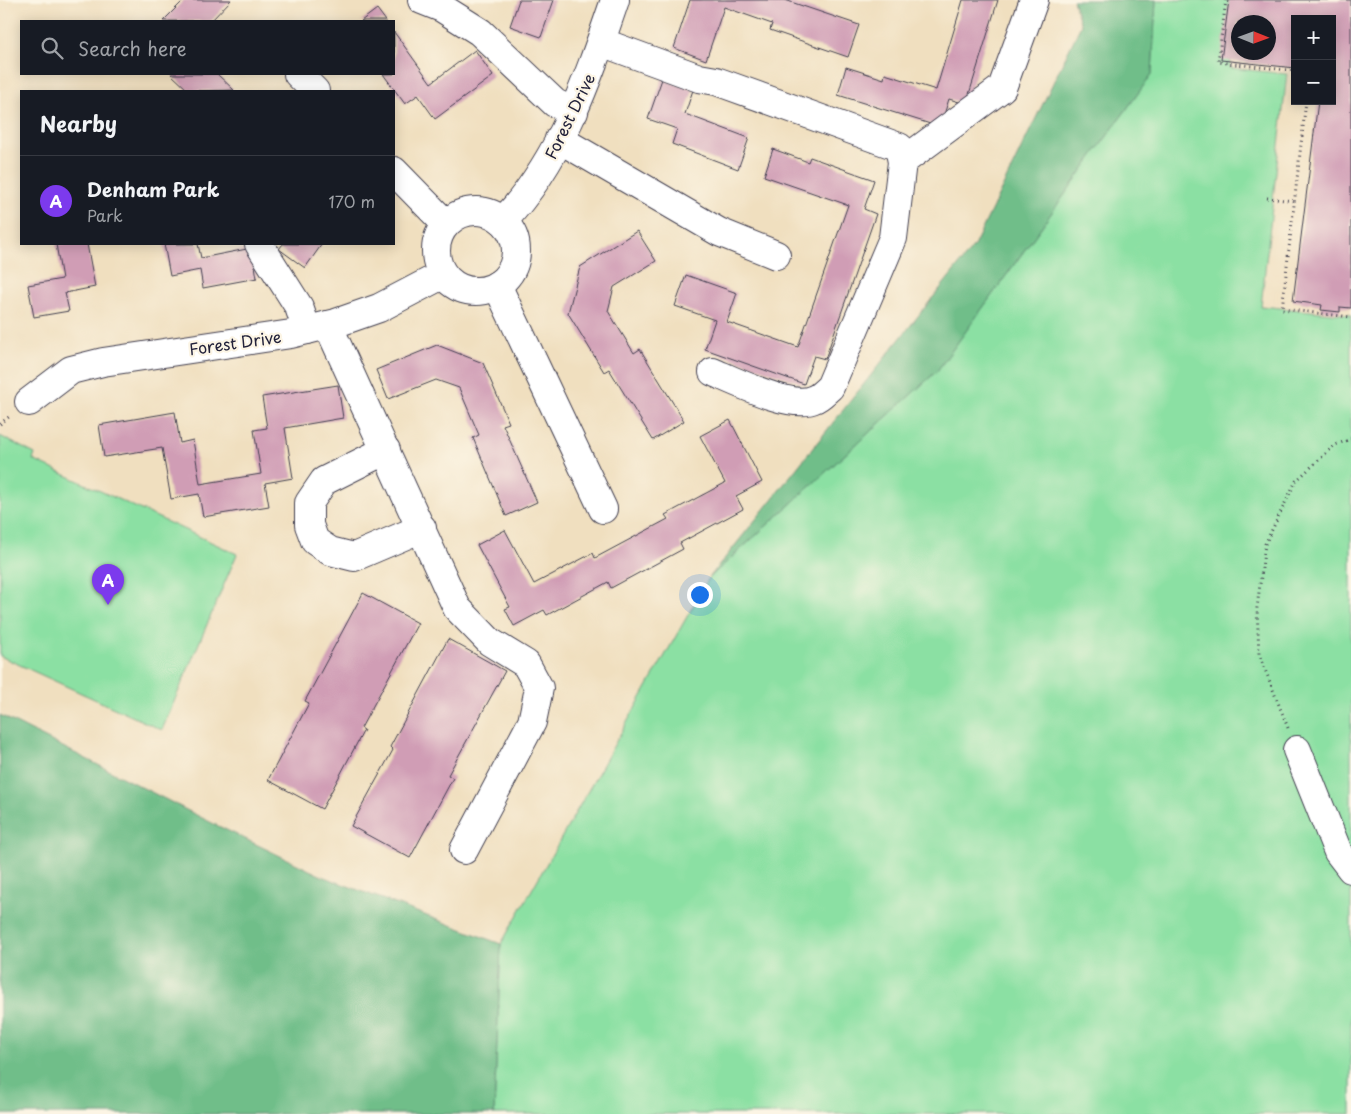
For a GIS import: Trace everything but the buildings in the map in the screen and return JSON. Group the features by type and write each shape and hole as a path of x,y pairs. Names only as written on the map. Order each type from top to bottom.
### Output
{"street":[{"path":"422,0 442,8 480,32 554,103 574,112"},
{"name":"Forest Drive","path":"503,221 524,199 574,112 615,0"},
{"path":"902,162 1002,88 1034,0"},
{"path":"601,42 899,147 902,162 893,238 830,387 813,400 793,401 751,388 712,372"},
{"path":"299,75 314,90"},
{"path":"560,139 719,232 776,255"},
{"path":"395,172 446,224"},
{"path":"478,211 492,214 503,221 511,231 515,242 516,255 513,267 507,278 497,286 486,291 474,292 462,289 442,274 437,263 435,251 438,238 446,224 465,212 478,211"},
{"path":"260,245 298,307 317,328 386,450 457,608 490,642 526,664 539,688 532,722 464,850"},
{"name":"Forest Drive","path":"29,402 71,370 103,362 317,328 379,308 442,274"},
{"path":"497,286 603,509"},
{"path":"386,450 324,481 309,503 309,525 315,541 330,551 354,558 422,528"},
{"path":"1296,750 1338,852 1351,869"}],"path":[{"path":"1226,0 1218,62 1291,71"},
{"path":"1306,105 1282,308 1351,317"},
{"path":"1267,198 1294,201"},
{"path":"1296,750 1259,654 1256,608 1265,544 1296,481 1335,445 1351,439"}],"green space":[{"path":"1073,0 1156,0 1152,74 937,371 709,578 974,246 1081,25"},
{"path":"1156,0 1234,0 1233,15 1231,15 1230,68 1287,74 1261,306 1351,315 1351,1114 494,1114 501,944 709,578 937,371 1152,74"},
{"path":"0,436 35,454 33,460 237,554 162,730 0,656"},
{"path":"0,715 212,823 324,877 501,944 494,1114 0,1114"}],"place":[{"name":"Denham Park","path":"108,605"}]}
